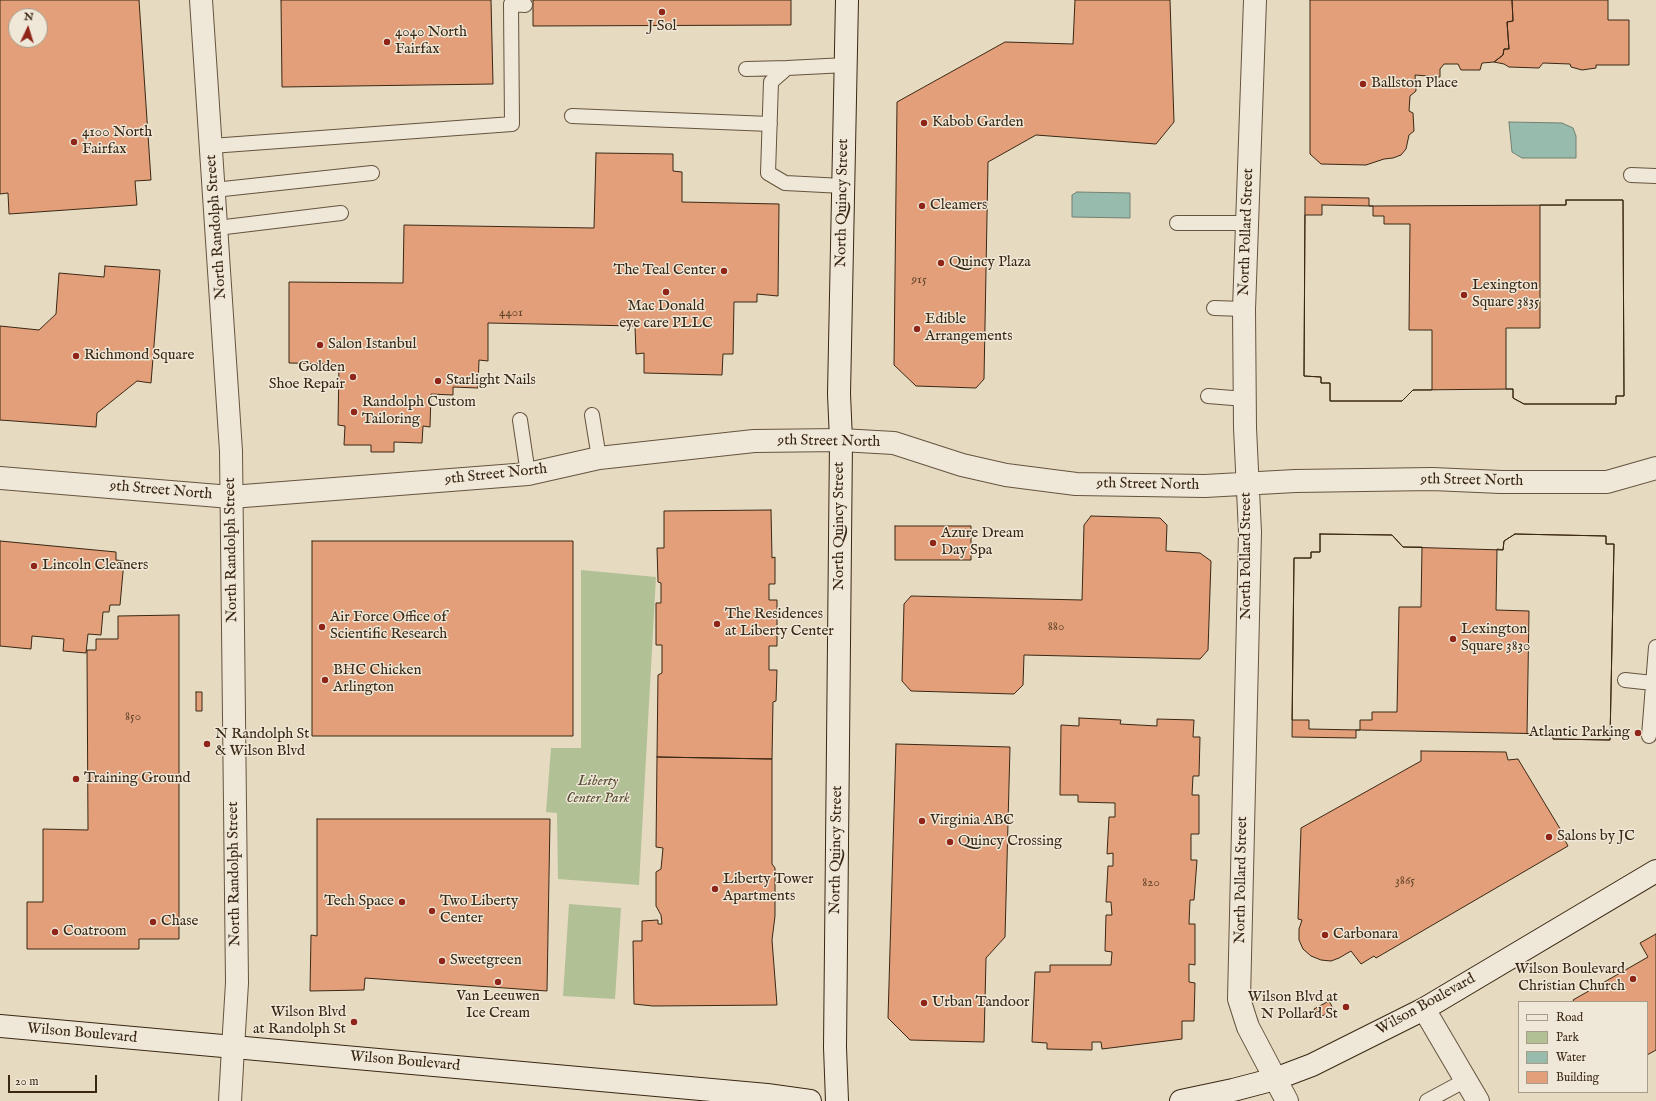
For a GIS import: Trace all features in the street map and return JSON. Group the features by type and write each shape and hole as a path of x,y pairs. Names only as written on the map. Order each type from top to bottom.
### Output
{"street":[{"name":"North Randolph Street","path":"201,0 231,451 237,983 230,1101"},
{"name":"North Quincy Street","path":"837,1101 835,1039 840,440 839,394 847,0"},
{"name":"North Pollard Street","path":"1255,0 1244,309 1247,483 1250,532 1239,999 1248,1027 1274,1079 1287,1101"},
{"name":"9th Street North","path":"0,478 231,497 528,474 599,458 754,442 840,440 894,443 962,465 1006,475 1076,484 1205,486 1247,483 1432,479 1501,482 1607,482 1656,468"},
{"name":"Wilson Boulevard","path":"1181,1101 1233,1090 1274,1079 1312,1065 1424,1009 1656,871"},
{"path":"1424,1009 1478,1101"},
{"name":"Wilson Boulevard","path":"0,1026 767,1095 810,1101"}],"lane":[{"path":"211,146 512,124 511,4 524,5"},
{"path":"746,69 846,65"},
{"path":"787,68 771,82 768,173 785,183 843,186"},
{"path":"572,116 770,124"},
{"path":"214,190 372,173"},
{"path":"1631,175 1656,176"},
{"path":"217,228 341,213"},
{"path":"1177,223 1246,223"},
{"path":"1214,308 1244,309"},
{"path":"1208,396 1245,399"},
{"path":"592,415 599,458"},
{"path":"520,420 528,474"},
{"path":"1649,736 1656,647"},
{"path":"1625,680 1653,683"},
{"path":"1427,1101 1466,1080"}],"green space":[{"name":"Liberty Center Park","path":"581,570 656,577 639,885 558,879 557,813 546,812 551,748 581,748"},
{"path":"569,904 621,908 615,999 563,996"}],"water":[{"path":"1509,122 1562,123 1573,128 1576,136 1576,158 1522,158 1512,152"},
{"path":"1077,192 1130,193 1130,218 1072,217 1072,195"}],"building":[{"name":"4100 North Fairfax","path":"0,0 139,0 151,180 135,181 137,205 9,214 8,193 0,194"},
{"name":"4040 North Fairfax","path":"281,0 491,0 493,84 282,87"},
{"name":"J Sol","path":"533,0 791,0 791,25 533,26"},
{"name":"Quincy Plaza","path":"1075,0 1170,0 1174,122 1156,144 1036,135 988,162 984,379 976,388 916,386 894,365 897,102 1005,42 1073,44"},
{"name":"Ballston Place","path":"1310,0 1512,0 1513,21 1507,22 1509,49 1504,49 1503,55 1494,62 1482,63 1480,70 1461,70 1458,64 1444,64 1440,69 1440,77 1415,75 1416,91 1410,96 1409,111 1413,113 1414,131 1409,135 1406,149 1401,155 1366,165 1321,164 1310,154"},
{"path":"1512,0 1608,0 1608,20 1629,20 1629,65 1596,65 1596,68 1582,70 1571,67 1570,64 1543,63 1539,68 1509,67 1504,64 1494,62 1503,55 1504,49 1509,49 1507,22 1513,21"},
{"path":"596,153 673,154 673,171 682,172 682,202 779,204 778,296 757,294 757,302 734,302 733,354 723,354 722,375 644,373 644,353 636,354 635,326 488,323 488,361 479,360 478,388 453,387 453,395 431,394 430,427 423,426 422,443 394,442 394,452 371,452 371,445 344,445 345,426 338,425 339,364 289,363 289,282 403,283 404,225 594,228"},
{"name":"Lexington Square 3835","path":"1305,197 1369,198 1369,206 1566,205 1566,200 1623,200 1624,396 1616,396 1616,404 1524,404 1513,398 1513,389 1413,390 1402,401 1330,401 1330,383 1321,383 1321,377 1304,376"},
{"path":"1566,200 1623,200 1624,396 1616,396 1616,404 1524,404 1513,398 1513,389 1506,389 1506,328 1540,328 1540,205 1566,205"},
{"path":"1322,205 1373,206 1373,216 1384,216 1384,224 1410,224 1409,330 1432,330 1432,390 1413,390 1402,401 1330,401 1330,383 1321,383 1321,377 1304,376 1305,215 1322,215"},
{"name":"Richmond Square","path":"105,266 160,270 151,383 137,381 97,413 96,427 0,420 0,326 39,330 56,314 59,273 104,277"},
{"name":"The Residences at Liberty Center","path":"771,510 772,558 775,557 775,584 769,584 769,600 777,600 777,646 769,646 769,670 777,670 776,701 773,702 772,759 657,757 658,675 662,673 662,645 656,645 656,603 661,603 661,583 658,582 657,548 664,548 664,511"},
{"path":"1091,516 1160,518 1167,525 1166,551 1200,553 1211,561 1208,650 1200,659 1024,655 1023,685 1014,694 911,691 902,681 904,604 911,596 1082,600 1084,525"},
{"name":"Azure Dream Day Spa","path":"895,526 971,526 971,560 895,560"},
{"name":"Lexington Square 3830","path":"1320,534 1392,535 1403,547 1503,550 1504,541 1515,534 1606,536 1606,544 1614,544 1610,740 1553,739 1553,734 1360,730 1356,730 1356,738 1292,737 1294,558 1311,558 1311,552 1320,552"},
{"path":"1320,534 1392,535 1403,547 1422,547 1421,607 1399,607 1397,712 1372,712 1372,720 1360,720 1360,730 1309,729 1309,720 1292,720 1294,558 1311,558 1311,552 1320,552"},
{"path":"1515,534 1606,536 1606,544 1614,544 1610,740 1553,739 1553,734 1527,734 1529,611 1496,610 1497,549 1503,550 1504,541"},
{"path":"0,541 116,552 116,560 124,561 120,605 110,605 109,612 103,612 101,635 88,634 86,653 63,651 64,639 32,636 31,649 0,646"},
{"path":"312,541 573,541 573,736 312,736"},
{"path":"179,615 179,939 139,939 139,949 27,949 27,902 43,902 43,829 88,830 87,650 96,650 96,639 118,639 118,616"},
{"path":"196,692 202,692 202,711 196,711"},
{"path":"1079,718 1121,720 1120,724 1157,726 1157,719 1194,720 1193,737 1200,737 1199,776 1193,776 1192,795 1199,795 1199,834 1191,834 1191,860 1197,860 1194,900 1190,900 1189,924 1195,924 1195,965 1189,964 1189,982 1195,983 1194,1021 1182,1021 1182,1039 1102,1049 1101,1042 1092,1042 1092,1050 1047,1049 1047,1043 1032,1042 1035,972 1050,972 1050,965 1111,965 1112,952 1105,951 1106,915 1112,915 1111,902 1106,902 1108,866 1113,866 1113,853 1107,854 1109,817 1115,817 1115,803 1078,802 1078,795 1060,795 1061,725 1079,726"},
{"name":"Quincy Crossing","path":"896,744 1010,747 1005,937 986,958 984,1042 910,1040 888,1018"},
{"path":"1421,751 1506,752 1508,760 1518,759 1562,832 1561,833 1568,846 1376,958 1374,956 1361,964 1351,951 1331,961 1321,960 1311,956 1303,949 1299,940 1299,929 1302,920 1298,919 1301,828 1421,761"},
{"name":"Liberty Tower Apartments","path":"657,757 772,759 772,864 775,868 775,916 772,940 777,1005 653,1006 634,1004 633,941 642,941 642,921 658,920 658,924 662,924 661,915 656,906 656,872 661,869 663,848 656,847"},
{"name":"Two Liberty Center","path":"317,819 550,819 547,991 365,978 364,990 310,991 311,935 317,936"},
{"name":"Wilson Boulevard Christian Church","path":"1656,934 1656,1050 1648,1054 1648,1001 1573,1000 1648,957 1640,943"},
{"path":"1329,1001 1334,1010 1318,1018 1314,1009"}],"place":[{"name":"J Sol","path":"662,12"},
{"name":"4040 North Fairfax","path":"387,42"},
{"name":"Ballston Place","path":"1363,84"},
{"name":"Kabob Garden","path":"924,123"},
{"name":"4100 North Fairfax","path":"74,142"},
{"name":"Cleamers","path":"922,206"},
{"name":"Quincy Plaza","path":"941,263"},
{"name":"The Teal Center","path":"724,271"},
{"name":"Mac Donald eye care PLLC","path":"666,292"},
{"name":"Lexington Square 3835","path":"1464,295"},
{"name":"Edible Arrangements","path":"917,329"},
{"name":"Salon Istanbul","path":"320,345"},
{"name":"Richmond Square","path":"76,356"},
{"name":"Golden Shoe Repair","path":"353,377"},
{"name":"Starlight Nails","path":"438,381"},
{"name":"Randolph Custom Tailoring","path":"354,412"},
{"name":"Azure Dream Day Spa","path":"933,543"},
{"name":"Lincoln Cleaners","path":"34,566"},
{"name":"The Residences at Liberty Center","path":"717,624"},
{"name":"Air Force Office of Scientific Research","path":"322,627"},
{"name":"Lexington Square 3830","path":"1453,639"},
{"name":"BHC Chicken Arlington","path":"325,680"},
{"name":"Atlantic Parking","path":"1638,733"},
{"name":"N Randolph St & Wilson Blvd","path":"207,744"},
{"name":"Training Ground","path":"76,779"},
{"name":"Virginia ABC","path":"922,821"},
{"name":"Salons by JC","path":"1549,837"},
{"name":"Quincy Crossing","path":"950,842"},
{"name":"Liberty Tower Apartments","path":"715,889"},
{"name":"Tech Space","path":"402,902"},
{"name":"Two Liberty Center","path":"432,911"},
{"name":"Chase","path":"153,922"},
{"name":"Coatroom","path":"55,932"},
{"name":"Carbonara","path":"1325,935"},
{"name":"Sweetgreen","path":"442,961"},
{"name":"Wilson Boulevard Christian Church","path":"1633,979"},
{"name":"Van Leeuwen Ice Cream","path":"498,982"},
{"name":"Urban Tandoor","path":"924,1003"},
{"name":"Wilson Blvd at N Pollard St","path":"1346,1007"},
{"name":"Wilson Blvd at Randolph St","path":"354,1022"}]}
